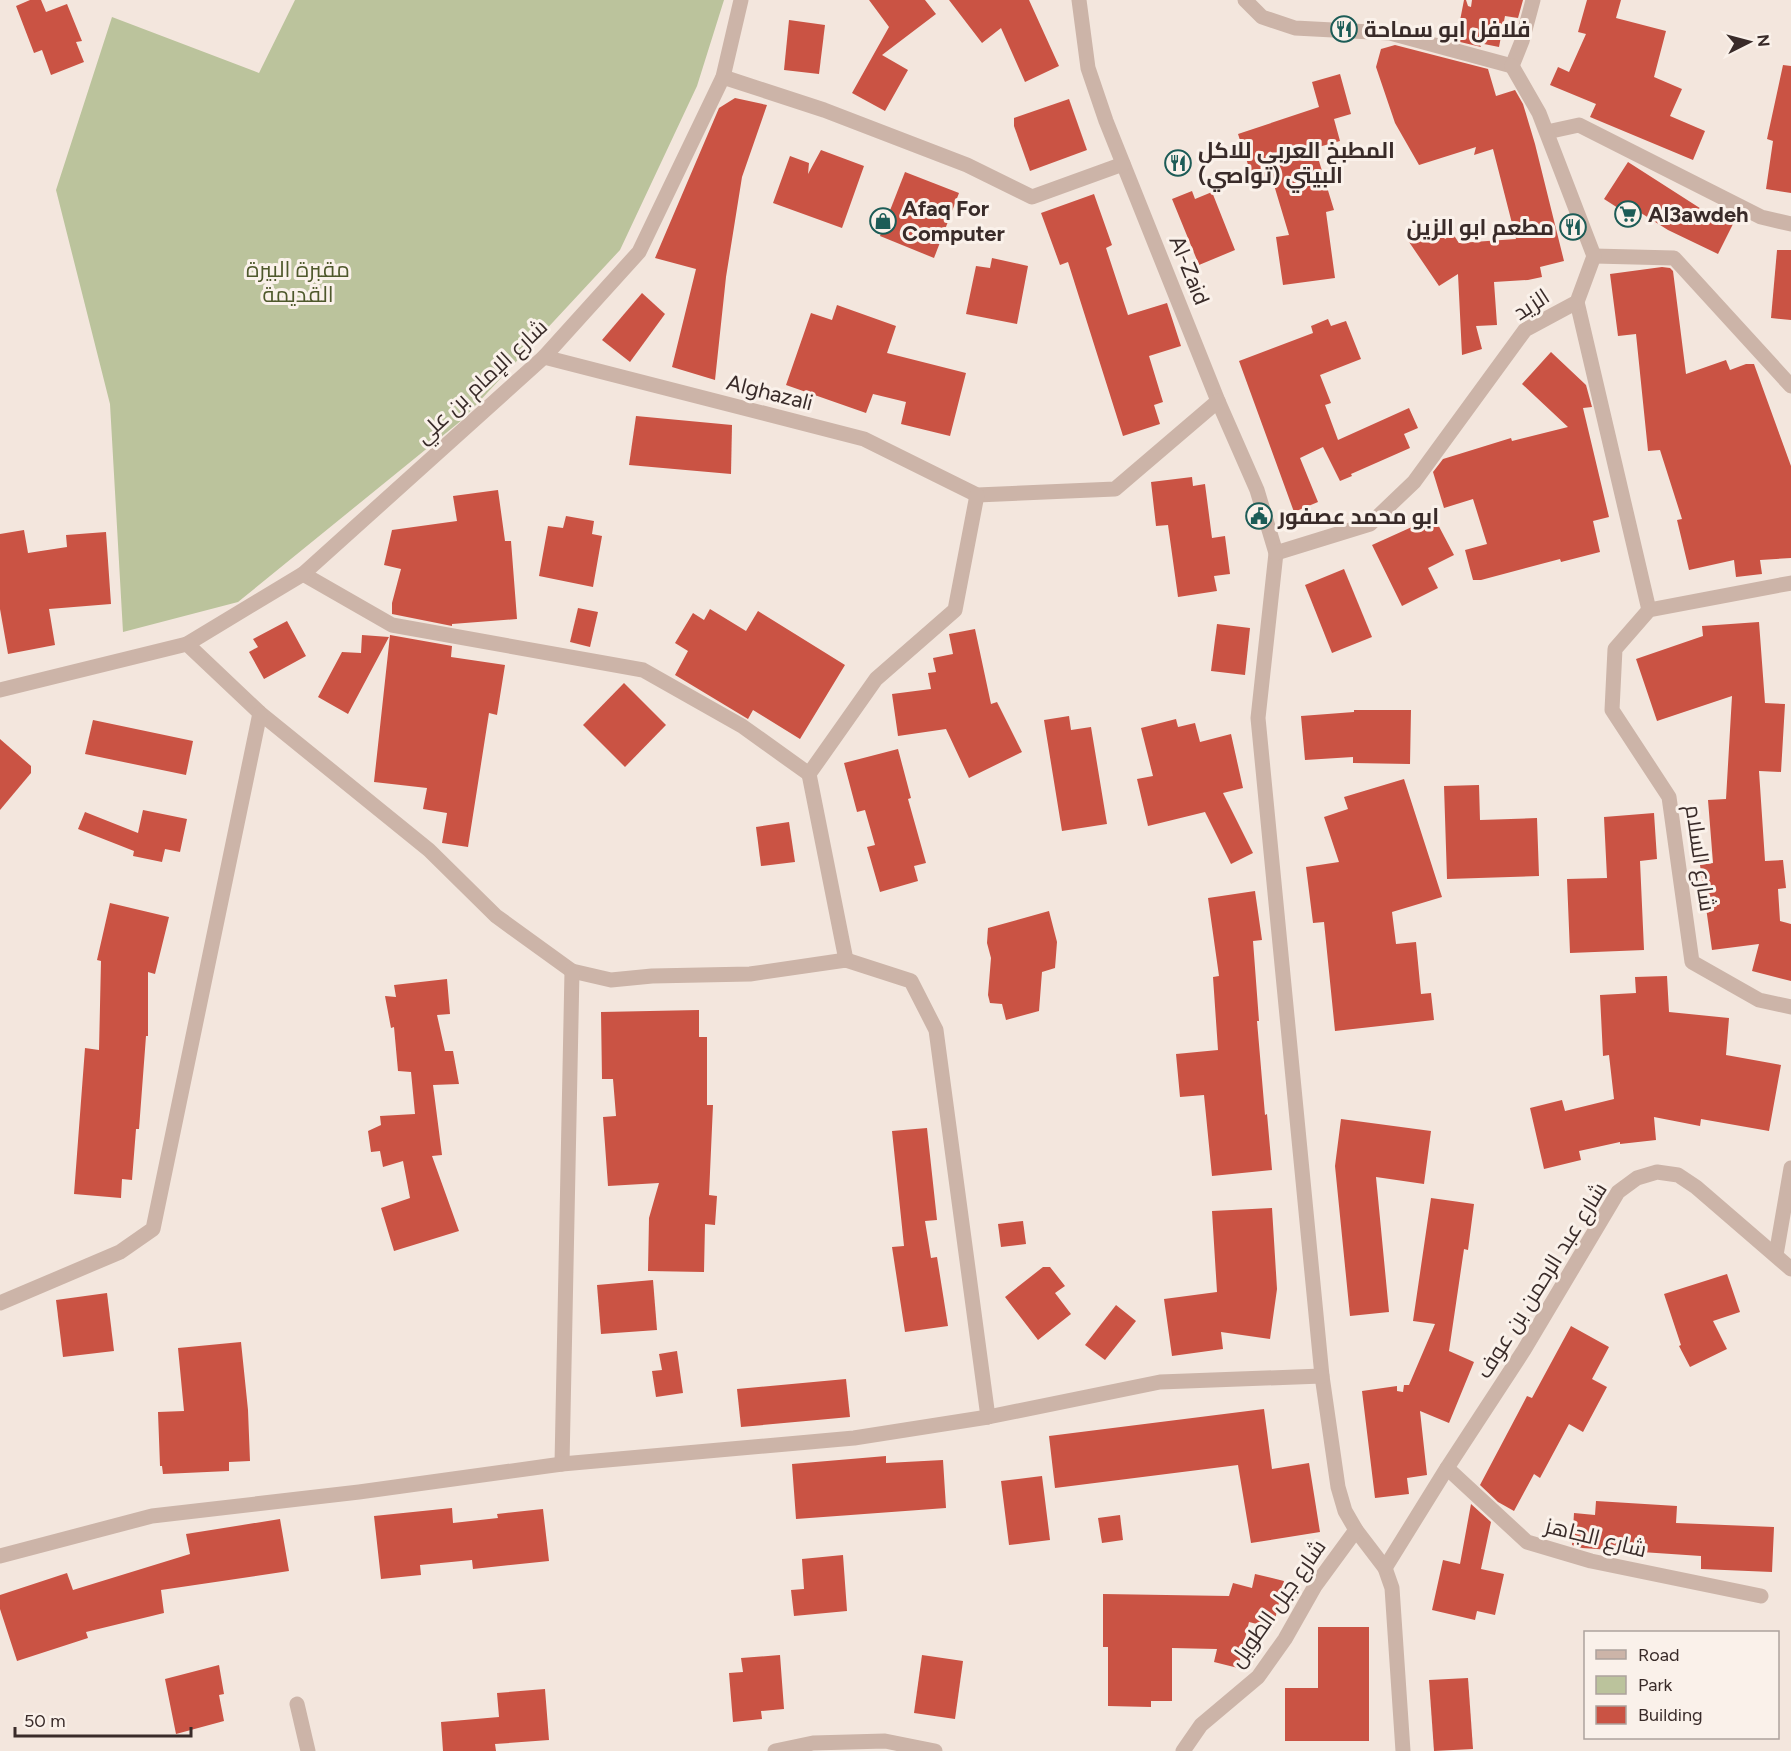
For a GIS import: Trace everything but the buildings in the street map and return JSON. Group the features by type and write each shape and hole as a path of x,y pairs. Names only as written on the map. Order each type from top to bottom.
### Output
{"street":[{"name":"شارع الإمام بن علي","path":"0,690 187,644 303,574 544,357 639,252 723,77 741,0"},
{"name":"Al-Zaid","path":"1078,0 1088,68 1106,121 1218,401 1257,490 1276,552"},
{"path":"1245,0 1262,17 1295,28 1390,33 1512,66 1539,113 1594,256 1674,258 1791,386"},
{"path":"1512,66 1522,41 1533,0"},
{"path":"723,77 824,110 956,161 1032,197 1123,164"},
{"path":"1546,132 1579,125 1761,217 1791,224"},
{"name":"الزيد","path":"1276,552 1370,524 1414,482 1525,330 1576,302 1594,256"},
{"path":"1576,302 1648,610 1791,583"},
{"name":"Alghazali","path":"544,357 864,439 977,495"},
{"path":"809,774 876,679 955,610 977,495 1115,489 1218,401"},
{"path":"1276,552 1258,718 1322,1376 1338,1487 1345,1511 1356,1530 1385,1568 1392,1588 1403,1751"},
{"path":"303,574 392,625 643,670 742,726 809,774 846,960"},
{"name":"شارع السلام","path":"1648,610 1615,649 1612,710 1669,797 1692,962 1759,1000 1791,1007"},
{"path":"187,644 260,712 429,850 496,916 572,970 611,980 652,976 750,974 846,960 911,981 936,1030 988,1418"},
{"path":"0,1303 120,1252 153,1228 260,712"},
{"path":"562,1464 572,970"},
{"path":"1776,1256 1791,1168"},
{"name":"شارع عبد الرحمن بن عوف","path":"1385,1568 1524,1350 1618,1192 1637,1178 1657,1172 1678,1176 1696,1187 1791,1269"},
{"path":"0,1556 152,1516 359,1492 562,1464 854,1438 988,1418 1160,1382 1322,1376"},
{"name":"شارع الجاهز","path":"1447,1468 1527,1542 1591,1561 1761,1596"},
{"name":"شارع جبل الطويل","path":"1183,1751 1201,1725 1258,1677 1284,1639 1315,1586 1356,1530"},
{"path":"297,1704 308,1751"},
{"path":"775,1751 813,1743 885,1741 935,1751"}],"green space":[{"name":"مقبرة البيرة القديمة","path":"295,0 724,0 697,86 620,250 462,420 238,602 123,632 110,404 56,190 112,17 259,73"}],"place":[{"name":"فلافل ابو سماحة","path":"1344,29"},
{"name":"المطبخ العربي للاكل البيتي (تواصي)","path":"1178,163"},
{"name":"Al3awdeh","path":"1628,214"},
{"name":"Afaq For Computer","path":"883,221"},
{"name":"مطعم ابو الزين","path":"1573,227"},
{"name":"ابو محمد عصفور","path":"1259,516"}]}
